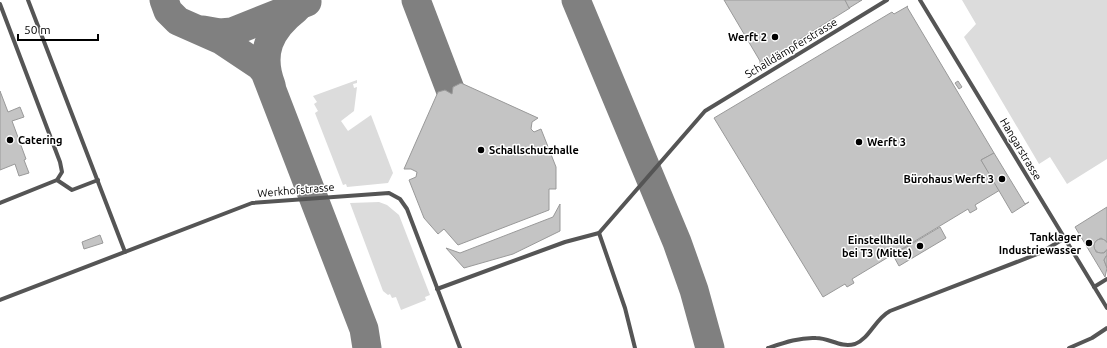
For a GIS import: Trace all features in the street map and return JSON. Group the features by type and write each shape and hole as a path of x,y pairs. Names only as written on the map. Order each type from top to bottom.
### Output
{"lane":[{"path":"28,0 125,252"},
{"name":"Schalldämpferstrasse","path":"599,234 705,111 887,0"},
{"name":"Hangarstrasse","path":"920,0 1107,308"},
{"path":"0,4 60,162 62,172 57,180 0,203"},
{"path":"57,180 72,190 98,180"},
{"name":"Werkhofstrasse","path":"0,300 252,203 389,193 400,199 407,209 460,348"},
{"path":"437,290 565,242 599,234 625,308 635,348"},
{"path":"768,348 813,338 819,338 843,346 853,344 864,338 881,317 890,311 1040,253 1065,238"},
{"path":"1094,286 1107,279"},
{"path":"1069,348 1092,338 1107,328"}],"shaded area":[{"path":"962,0 1107,0 1107,159 1067,184 1050,157 1039,164 964,37 976,24"},
{"path":"357,80 357,83 353,84 354,88 357,87 354,111 341,121 348,131 371,115 393,173 388,183 347,187 346,184 343,185 315,113 318,111 314,104 317,102 313,96"},
{"path":"379,202 387,205 399,215 430,295 425,297 426,300 401,310 396,297 392,298 390,294 388,295 383,291 350,203"}],"building":[{"name":"Werft 2","path":"724,0 845,0 850,8 760,64 760,61"},
{"path":"845,0 862,0 849,8"},
{"name":"Werft 3","path":"908,6 907,7 994,153 981,160 1000,190 975,205 977,209 970,213 968,209 852,279 854,283 847,287 845,284 823,297 714,118 892,12 894,14"},
{"path":"958,81 962,87 959,89 955,83"},
{"name":"Schallschutzhalle","path":"461,83 538,118 532,122 531,129 534,132 541,129 556,167 556,189 549,189 549,210 458,245 444,229 438,234 424,218 409,180 416,177 417,172 411,169 404,169 438,92 445,90 452,94 453,87"},
{"name":"Catering","path":"0,91 8,112 20,107 24,117 12,121 26,159 24,160 29,173 19,176 15,164 0,170"},
{"name":"Bürohaus Werft 3","path":"994,153 1025,204 1029,202 1012,213 981,160"},
{"path":"560,204 560,231 513,254 464,268 446,248 460,253 553,217"},
{"name":"Tanklager Industriewasser","path":"1107,207 1107,242 1101,238 1096,241 1094,245 1096,252 1104,253 1107,250 1107,256 1104,260 1107,268 1105,277 1075,227"},
{"name":"Einstellhalle bei T3 (Mitte)","path":"940,227 946,238 899,266 893,255"},
{"path":"100,235 103,243 84,249 82,242"},
{"path":"1098,239 1104,239 1108,243 1108,249 1104,253 1098,253 1094,249 1094,243"},
{"path":"1107,256 1107,268 1104,260"}],"taxiway":[{"path":"164,0 168,11 178,21 221,40 260,66 265,72 364,329 367,348"},
{"path":"416,0 466,131"},
{"path":"576,0 677,242 694,290 710,348"},
{"path":"203,30 220,33 232,32 307,2"},
{"path":"271,85 266,63 269,43 279,25 296,9"}],"place":[{"name":"Werft 2","path":"775,37"},
{"name":"Catering","path":"10,140"},
{"name":"Werft 3","path":"859,142"},
{"name":"Schallschutzhalle","path":"481,150"},
{"name":"Bürohaus Werft 3","path":"1002,179"},
{"name":"Tanklager Industriewasser","path":"1089,243"},
{"name":"Einstellhalle bei T3 (Mitte)","path":"920,246"}]}
